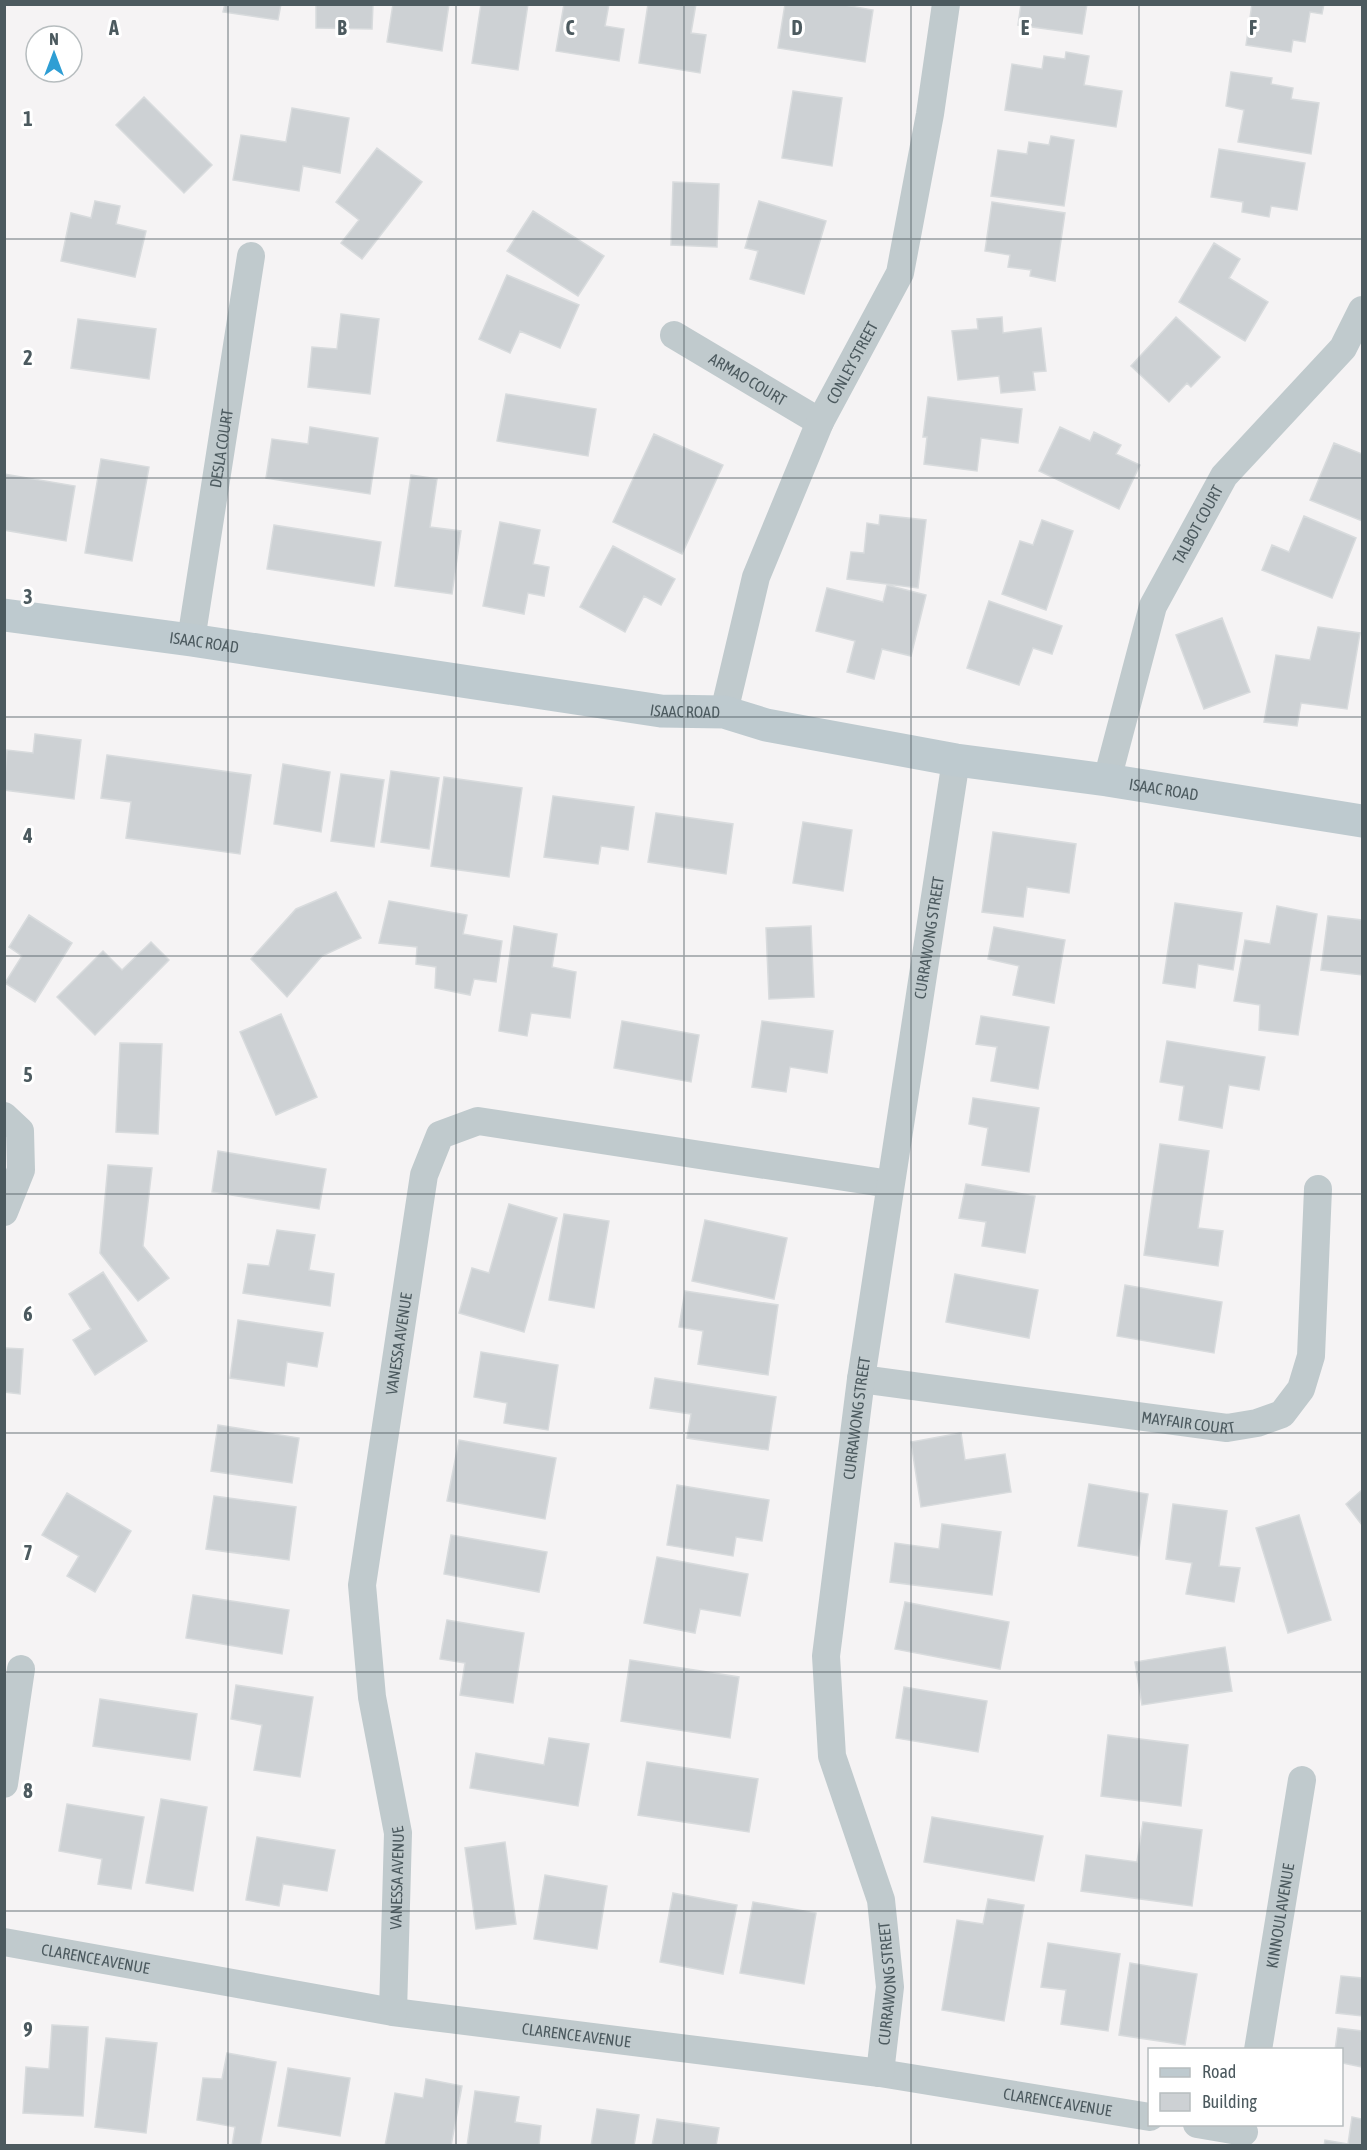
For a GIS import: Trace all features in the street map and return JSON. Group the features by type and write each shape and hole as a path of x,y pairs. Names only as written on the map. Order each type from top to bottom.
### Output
{"street":[{"name":"CONLEY STREET","path":"724,712 756,577 820,422 900,273 930,114 946,4"},
{"name":"DESLA COURT","path":"190,640 251,256"},
{"name":"TALBOT COURT","path":"1107,780 1153,606 1158,596 1224,476 1343,348 1362,310"},
{"name":"ARMAO COURT","path":"674,334 820,422"},
{"name":"ISAAC ROAD","path":"4,615 190,640 661,711 724,712 766,725 956,760 1107,780 1362,821"},
{"name":"CURRAWONG STREET","path":"880,2073 890,1987 881,1900 832,1756 826,1656 861,1379 956,760"},
{"path":"4,1116 20,1131 21,1170 4,1212"},
{"name":"VANESSA AVENUE","path":"393,2012 398,1833 372,1697 362,1586 424,1175 440,1135 478,1121 890,1184"},
{"name":"MAYFAIR COURT","path":"861,1379 1227,1428 1257,1424 1282,1414 1301,1389 1311,1356 1318,1189"},
{"path":"4,1784 21,1669"},
{"name":"KINNOUL AVENUE","path":"1258,2048 1302,1780"},
{"name":"CLARENCE AVENUE","path":"4,1942 393,2012 880,2073 1148,2117"},
{"path":"1206,2126 1244,2134"}],"building":[{"path":"225,4 281,4 278,20 223,12"},
{"path":"316,4 373,4 372,29 316,28"},
{"path":"393,4 449,4 442,51 387,42"},
{"path":"481,4 528,4 518,70 472,63"},
{"path":"564,4 609,4 605,26 624,29 619,61 556,51"},
{"path":"648,4 696,4 691,33 706,35 700,73 639,63"},
{"path":"785,4 839,4 873,10 865,62 778,48"},
{"path":"1021,4 1087,4 1082,34 1018,25"},
{"path":"1252,4 1324,4 1322,14 1310,12 1305,42 1293,40 1291,52 1246,45"},
{"path":"1066,52 1089,56 1084,85 1122,91 1116,127 1005,110 1012,64 1042,69 1044,56 1065,59"},
{"path":"1231,72 1272,78 1271,84 1293,88 1291,99 1319,103 1311,154 1238,142 1244,110 1226,106"},
{"path":"793,91 842,98 832,166 782,158"},
{"path":"144,97 212,165 184,193 116,125"},
{"path":"292,108 349,118 340,173 303,166 299,191 233,180 241,135 286,142"},
{"path":"1051,136 1074,140 1064,206 991,196 998,150 1027,154 1029,142 1049,145"},
{"path":"377,148 422,182 362,259 341,243 359,220 336,202"},
{"path":"1219,149 1305,163 1297,210 1271,206 1269,217 1242,212 1243,202 1211,197"},
{"path":"673,182 719,184 717,247 671,245"},
{"path":"95,201 120,206 116,224 146,231 135,277 61,261 71,213 91,218"},
{"path":"759,201 826,221 804,294 750,279 758,251 745,248"},
{"path":"992,202 1065,213 1055,281 1030,276 1031,270 1008,267 1010,255 985,251"},
{"path":"533,211 604,256 578,296 507,251"},
{"path":"1214,243 1240,259 1229,278 1268,302 1245,341 1179,302"},
{"path":"507,275 579,305 560,348 520,331 510,353 479,339"},
{"path":"341,314 379,319 370,394 308,387 312,347 337,349"},
{"path":"1002,317 1003,333 1041,328 1046,371 1033,372 1035,390 1001,393 999,376 958,380 952,331 978,329 977,319"},
{"path":"1176,317 1220,357 1191,387 1187,383 1169,402 1131,366"},
{"path":"78,319 156,329 149,379 71,368"},
{"path":"506,394 596,409 588,456 497,441"},
{"path":"928,397 1022,409 1018,443 981,438 977,471 924,464 927,437 923,437"},
{"path":"310,427 378,438 370,494 266,478 272,439 308,444"},
{"path":"1060,427 1090,441 1094,432 1121,445 1116,454 1140,465 1119,509 1039,471"},
{"path":"654,434 723,465 682,554 613,522"},
{"path":"1334,443 1362,454 1362,521 1310,500"},
{"path":"101,459 149,467 132,561 85,553"},
{"path":"4,474 75,486 66,541 4,530"},
{"path":"411,475 437,479 430,527 461,531 452,594 395,586"},
{"path":"880,515 926,520 918,588 847,579 851,552 864,553 867,523 879,525"},
{"path":"1304,516 1356,538 1332,598 1262,570 1272,545 1289,552"},
{"path":"1042,520 1073,531 1046,610 1002,594 1020,541 1033,545"},
{"path":"500,522 540,530 533,564 549,567 544,596 528,593 524,614 483,606"},
{"path":"274,525 381,542 374,586 267,569"},
{"path":"613,546 675,579 661,605 644,596 625,632 580,607"},
{"path":"887,585 926,595 911,656 882,649 874,679 847,672 855,641 816,631 827,588 883,602"},
{"path":"989,601 1062,626 1052,654 1033,648 1019,685 967,668"},
{"path":"1222,618 1250,692 1204,709 1176,635"},
{"path":"1318,627 1360,633 1347,709 1301,703 1297,726 1264,722 1276,655 1310,660"},
{"path":"35,734 81,740 74,799 4,790 7,750 33,753"},
{"path":"107,755 251,775 240,854 126,838 131,802 101,798"},
{"path":"283,764 330,772 321,832 274,824"},
{"path":"391,771 439,778 429,849 381,842"},
{"path":"341,774 384,780 374,847 331,841"},
{"path":"444,777 522,788 509,877 431,866"},
{"path":"553,796 634,807 628,850 601,846 598,864 544,857"},
{"path":"656,813 733,824 726,874 648,862"},
{"path":"803,822 852,830 843,891 793,883"},
{"path":"993,832 1076,844 1069,893 1027,887 1023,917 982,912"},
{"path":"336,892 361,938 322,956 287,997 251,959 296,909"},
{"path":"389,901 467,915 463,934 502,941 496,982 474,979 470,995 435,988 436,967 416,964 417,947 379,943"},
{"path":"1175,903 1242,913 1233,970 1198,964 1195,988 1163,983"},
{"path":"1277,906 1317,914 1298,1035 1259,1030 1260,1005 1234,1001 1245,940 1270,944"},
{"path":"29,915 72,943 35,1002 5,983 22,956 9,947"},
{"path":"1328,916 1362,920 1362,975 1321,970"},
{"path":"514,926 557,934 552,967 576,972 570,1018 531,1013 527,1036 499,1031"},
{"path":"811,926 814,997 769,999 766,928"},
{"path":"994,927 1065,940 1054,1003 1013,995 1019,966 988,959"},
{"path":"151,942 169,960 95,1035 57,997 103,951 122,970"},
{"path":"281,1014 317,1097 276,1115 240,1032"},
{"path":"981,1016 1049,1027 1038,1089 991,1081 997,1047 976,1044"},
{"path":"622,1021 699,1035 691,1082 614,1068"},
{"path":"762,1021 833,1031 827,1073 790,1067 786,1092 752,1087"},
{"path":"1167,1041 1265,1057 1259,1090 1229,1085 1222,1128 1179,1120 1184,1086 1160,1082"},
{"path":"120,1043 162,1044 158,1134 116,1132"},
{"path":"973,1098 1039,1108 1029,1172 982,1165 988,1128 969,1124"},
{"path":"1160,1144 1209,1151 1198,1228 1223,1231 1218,1266 1144,1255"},
{"path":"218,1151 326,1169 319,1209 212,1192"},
{"path":"108,1165 152,1168 143,1246 169,1278 138,1301 100,1253"},
{"path":"966,1184 1035,1196 1025,1253 982,1246 986,1222 959,1218"},
{"path":"509,1204 557,1218 524,1332 459,1313 472,1268 489,1273"},
{"path":"564,1214 609,1221 594,1308 549,1300"},
{"path":"705,1220 787,1238 774,1299 692,1281"},
{"path":"277,1230 315,1235 309,1270 334,1274 330,1306 243,1293 248,1264 269,1266"},
{"path":"103,1272 147,1341 95,1375 73,1340 91,1329 69,1294"},
{"path":"955,1274 1038,1290 1029,1338 946,1322"},
{"path":"1125,1285 1222,1302 1214,1353 1117,1336"},
{"path":"685,1291 778,1305 768,1375 698,1364 703,1331 679,1327"},
{"path":"238,1320 323,1333 317,1367 287,1362 284,1386 230,1378"},
{"path":"4,1348 23,1349 20,1394 4,1392"},
{"path":"481,1352 558,1365 548,1430 504,1423 507,1403 474,1397"},
{"path":"655,1378 776,1397 768,1450 687,1438 691,1414 650,1408"},
{"path":"218,1425 299,1438 292,1483 211,1471"},
{"path":"961,1433 965,1460 1005,1454 1011,1492 921,1507 911,1442"},
{"path":"459,1440 556,1458 545,1519 447,1501"},
{"path":"1089,1484 1148,1494 1138,1556 1078,1546"},
{"path":"677,1485 769,1500 762,1541 736,1537 733,1556 667,1545"},
{"path":"1362,1490 1362,1525 1346,1504"},
{"path":"67,1493 131,1531 95,1592 67,1576 79,1556 42,1535"},
{"path":"214,1496 296,1507 289,1560 206,1549"},
{"path":"1173,1504 1227,1511 1219,1566 1240,1568 1234,1602 1186,1594 1192,1563 1166,1559"},
{"path":"1299,1515 1331,1620 1288,1633 1256,1528"},
{"path":"942,1524 1001,1532 992,1595 890,1582 895,1543 939,1549"},
{"path":"451,1535 547,1552 539,1592 444,1574"},
{"path":"657,1557 748,1574 740,1616 700,1609 695,1633 644,1623"},
{"path":"193,1595 289,1610 282,1654 186,1638"},
{"path":"905,1602 1009,1622 1000,1669 895,1649"},
{"path":"447,1620 524,1633 513,1703 460,1695 465,1663 440,1659"},
{"path":"1225,1647 1232,1691 1142,1705 1135,1662"},
{"path":"630,1660 739,1677 730,1738 621,1721"},
{"path":"236,1685 313,1697 300,1777 254,1770 262,1725 231,1719"},
{"path":"904,1687 987,1701 978,1752 896,1738"},
{"path":"100,1699 197,1714 190,1760 93,1746"},
{"path":"1108,1735 1188,1745 1181,1806 1101,1796"},
{"path":"549,1738 589,1744 578,1806 470,1788 476,1753 544,1765"},
{"path":"647,1762 758,1779 749,1832 638,1815"},
{"path":"161,1799 207,1807 193,1891 146,1883"},
{"path":"67,1804 144,1817 131,1889 98,1884 102,1859 59,1851"},
{"path":"932,1817 1043,1836 1034,1881 924,1862"},
{"path":"1143,1822 1202,1830 1192,1906 1081,1891 1086,1855 1137,1862"},
{"path":"257,1837 335,1850 327,1891 283,1884 279,1906 246,1900"},
{"path":"505,1842 516,1924 476,1929 465,1848"},
{"path":"545,1875 607,1886 597,1949 534,1939"},
{"path":"673,1893 737,1905 723,1974 660,1962"},
{"path":"988,1899 1024,1905 1004,2021 942,2010 957,1920 983,1924"},
{"path":"753,1902 816,1913 804,1984 740,1973"},
{"path":"1048,1943 1120,1954 1108,2031 1061,2024 1066,1990 1041,1987"},
{"path":"1130,1963 1197,1974 1185,2045 1119,2035"},
{"path":"1341,1976 1362,1978 1362,2016 1336,2013"},
{"path":"52,2025 88,2027 83,2116 23,2113 26,2067 49,2069"},
{"path":"1338,2028 1362,2031 1362,2067 1343,2063 1343,2048 1335,2048"},
{"path":"106,2038 157,2043 146,2133 95,2127"},
{"path":"227,2053 276,2062 260,2146 232,2146 235,2127 197,2120 203,2078 222,2079"},
{"path":"288,2068 350,2078 340,2136 278,2126"},
{"path":"426,2079 462,2086 451,2146 385,2146 395,2093 423,2098"},
{"path":"475,2091 519,2097 515,2122 541,2126 539,2146 467,2146"},
{"path":"597,2109 639,2115 634,2146 591,2146"},
{"path":"1352,2117 1362,2119 1362,2146 1324,2146 1325,2140 1348,2144"},
{"path":"657,2119 719,2128 716,2146 652,2146"}]}
